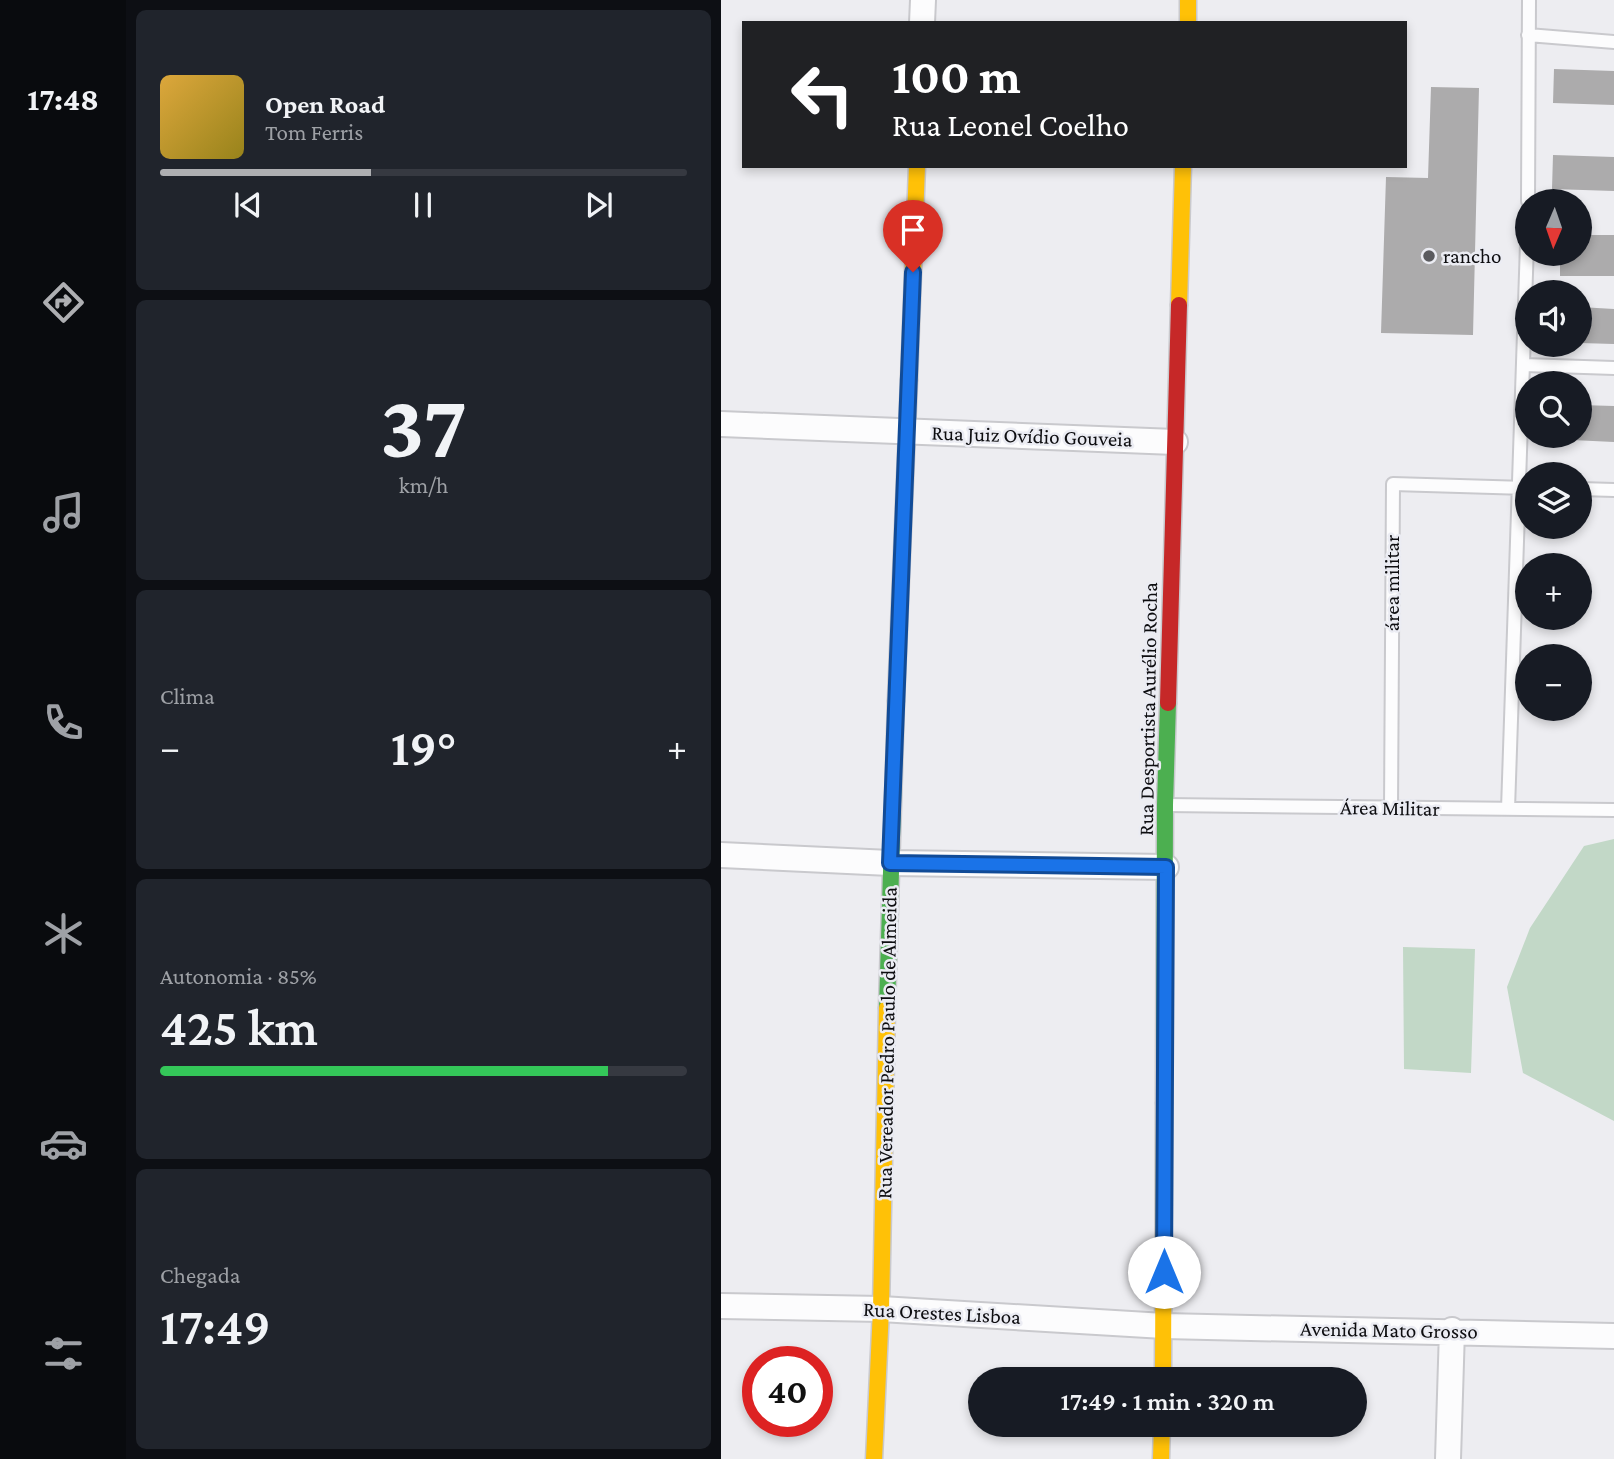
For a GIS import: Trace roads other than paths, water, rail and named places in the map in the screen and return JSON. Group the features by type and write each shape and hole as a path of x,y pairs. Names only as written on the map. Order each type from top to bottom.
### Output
{"street":[{"path":"922,21 923,0"},
{"path":"1188,0 1188,21"},
{"name":"Rua Vereador Pedro Paulo de Almeida","path":"874,1459 881,1309 890,863 917,168"},
{"name":"Rua Desportista Aurélio Rocha","path":"1163,1367 1165,806 1183,168"},
{"name":"Rua Juiz Ovídio Gouveia","path":"721,424 1175,442"},
{"path":"721,855 890,863 1166,867"},
{"name":"Rua Orestes Lisboa","path":"721,1306 881,1309 1164,1326"},
{"name":"Avenida Mato Grosso","path":"1164,1326 1614,1335"},
{"path":"1448,1459 1452,1330"},
{"path":"1161,1459 1162,1437"}],"lane":[{"path":"1528,189 1529,0"},
{"path":"1528,35 1614,42"},
{"path":"1524,462 1526,266"},
{"path":"1523,365 1614,368"},
{"name":"área militar","path":"1391,808 1393,484 1515,487"},
{"path":"1592,489 1614,490"},
{"path":"1508,809 1521,539"},
{"name":"Área Militar","path":"1165,806 1614,810"}],"place":[{"name":"rancho","path":"1429,256"}]}
